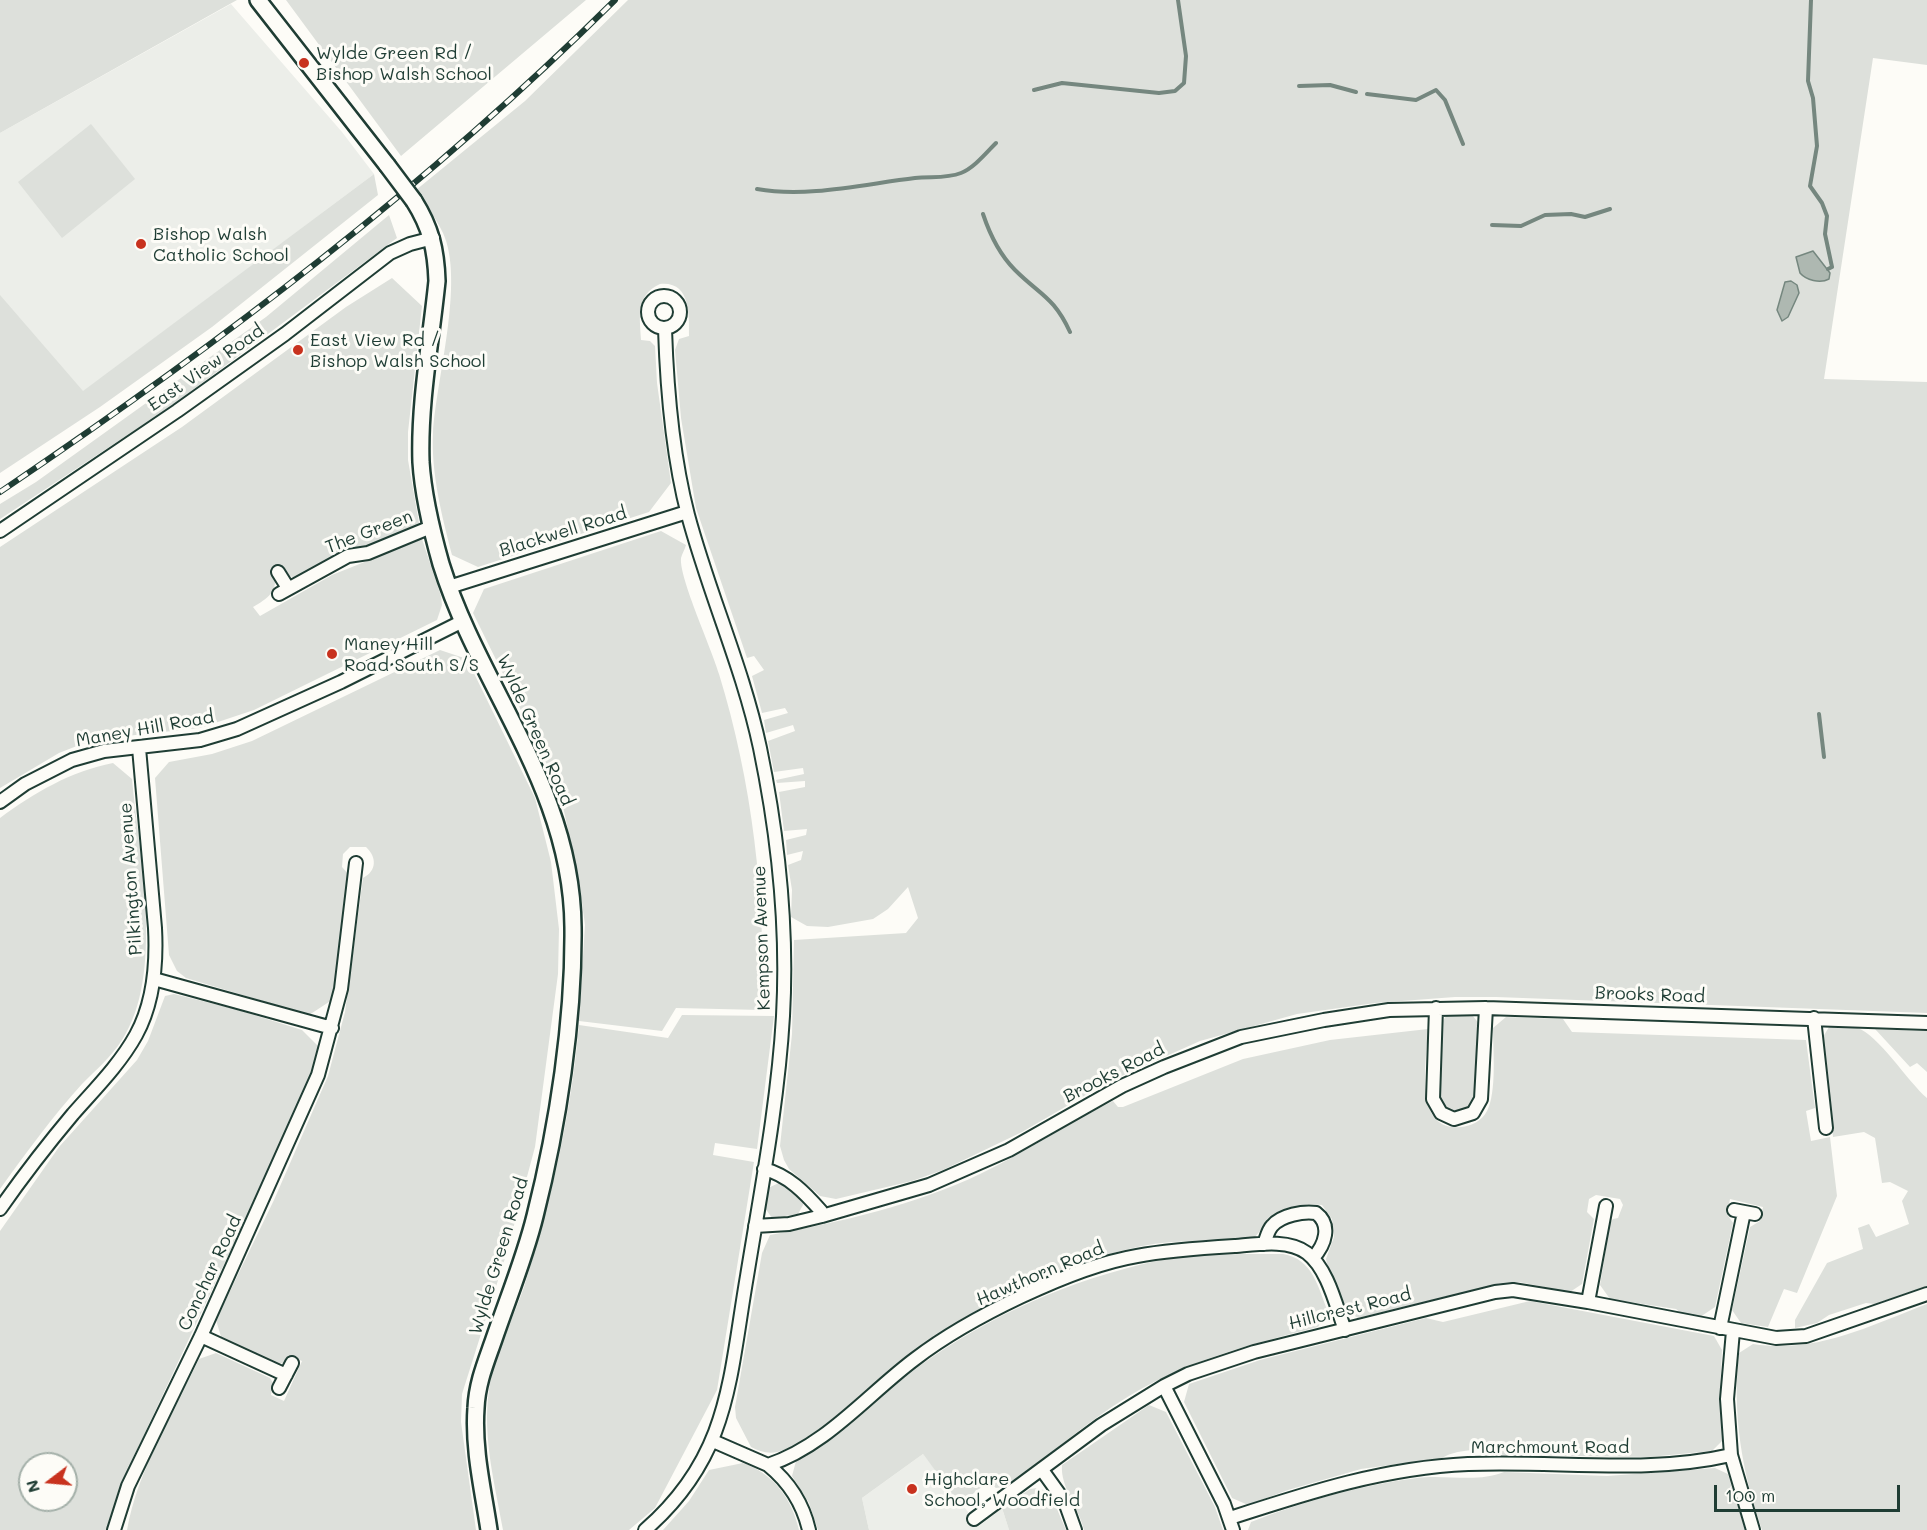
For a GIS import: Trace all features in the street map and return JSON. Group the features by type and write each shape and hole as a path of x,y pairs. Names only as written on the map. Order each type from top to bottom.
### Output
{"street":[{"name":"Wylde Green Road","path":"258,0 414,201 433,238 437,281 421,438 422,466 431,527 449,587 463,621 549,798 564,853 573,923 572,983 558,1110 535,1218 480,1377 476,1405 479,1467 489,1530"},
{"name":"East View Road","path":"0,531 177,411 285,334 390,253 410,244 433,238"},
{"name":"Kempson Avenue","path":"645,1530 677,1500 692,1480 713,1441 725,1401 764,1169 783,1014 784,934 775,833 750,702 687,512 670,422 665,329"},
{"name":"Blackwell Road","path":"449,587 687,512"},
{"name":"The Green","path":"278,572 284,591 348,556 368,553 431,527"},
{"name":"Maney Hill Road","path":"0,802 25,784 72,760 104,751 200,740 237,729 341,682 463,621"},
{"name":"Pilkington Avenue","path":"0,1209 48,1144 124,1055 137,1034 154,979 155,928 139,748"},
{"name":"Conchar Road","path":"114,1530 128,1485 201,1336 318,1075 341,989 356,862"},
{"path":"154,979 332,1028"},
{"path":"1436,1008 1433,1099 1441,1113 1454,1119 1473,1113 1482,1099 1486,1008"},
{"name":"Brooks Road","path":"755,1226 789,1224 897,1196 971,1168 1045,1131 1122,1086 1241,1037 1277,1028 1389,1010 1436,1008 1927,1023"},
{"path":"1814,1018 1826,1128"},
{"path":"764,1169 778,1172 792,1183 821,1211 822,1216"},
{"path":"1588,1302 1606,1206"},
{"path":"1720,1328 1744,1212"},
{"path":"1264,1244 1272,1226 1280,1220 1295,1215 1316,1213 1321,1217 1325,1227 1322,1249 1313,1258 1324,1276 1345,1330"},
{"name":"Hawthorn Road","path":"768,1465 811,1443 915,1358 1000,1307 1077,1274 1135,1256 1264,1244 1299,1248 1313,1258"},
{"name":"Hillcrest Road","path":"974,1519 1101,1425 1164,1386 1254,1352 1495,1292 1513,1290 1588,1302 1776,1338 1806,1336 1927,1294"},
{"path":"1733,1331 1727,1399 1731,1455 1753,1530"},
{"path":"201,1336 286,1375"},
{"path":"279,1388 292,1363"},
{"path":"1164,1386 1231,1524"},
{"path":"713,1441 768,1465 793,1492 809,1530"},
{"name":"Marchmount Road","path":"1231,1524 1354,1479 1419,1468 1539,1462 1608,1467 1675,1465 1731,1455"},
{"path":"1042,1470 1065,1502 1075,1530"}],"shaded area":[{"path":"0,0 237,0 0,133"},
{"path":"286,0 586,0 401,156"},
{"path":"628,0 1927,0 1927,65 1873,58 1824,379 1927,382 1927,1013 1455,997 1375,1003 1297,1014 1200,1041 1108,1082 1022,1132 943,1170 912,1181 836,1199 820,1196 789,1169 780,1146 792,1034 794,940 906,933 918,918 908,887 888,909 873,919 828,927 807,926 791,917 792,890 788,865 801,860 803,851 787,855 786,840 806,835 807,829 784,831 779,792 805,787 805,781 777,783 776,780 804,774 803,768 774,772 768,741 795,731 793,725 766,733 764,720 788,713 785,708 762,713 752,676 764,670 754,656 747,658 696,508 681,418 675,350 679,339 689,336 688,310 683,294 678,288 660,284 646,294 641,308 641,340 650,341 655,346 657,383 671,483 649,512 478,567 452,555 435,479 433,433 447,331 451,277 449,253 443,233 416,190 525,101"},
{"name":"Bishop Walsh Catholic School","path":"231,4 342,132 374,174 0,454 0,133"},
{"path":"91,124 135,179 62,238 18,182"},
{"path":"374,174 378,195 212,327 100,407 0,473 0,295 83,391"},
{"path":"389,215 397,238 167,409 0,519 0,504 36,482 266,317"},
{"path":"1813,251 1830,273 1829,279 1813,280 1800,273 1796,257"},
{"path":"392,278 422,306 408,432 408,460 419,523 385,541 353,549 298,578 274,573 275,585 271,594 253,607 260,616 332,575 422,539 441,596 442,605 437,620 254,710 200,728 108,738 82,744 59,753 0,788 0,547 182,427 346,307"},
{"path":"1791,281 1797,285 1799,293 1788,317 1782,321 1777,310 1785,282"},
{"path":"661,531 686,545 681,558 685,581 719,674 740,756 759,883 763,968 762,1010 676,1008 662,1031 579,1021 585,925 579,880 562,802 542,753 473,613 484,589"},
{"path":"440,650 467,659 535,798 551,862 559,929 558,974 535,1147 506,1255 462,1394 461,1422 476,1530 127,1530 139,1485 157,1442 199,1359 216,1353 270,1378 273,1383 271,1395 284,1401 302,1361 289,1355 283,1363 275,1364 222,1340 216,1320 274,1200 328,1076 345,1012 363,878 371,872 374,864 374,859 366,847 350,847 343,854 342,867 349,875 332,1000 309,1015 186,978 177,971 169,955 155,778 169,762 212,754 252,741"},
{"path":"113,763 132,779 143,878 146,948 143,982 135,1013 118,1046 60,1109 0,1189 0,818 26,800 68,777"},
{"path":"174,994 235,1009 302,1030 319,1047 313,1069 278,1149 121,1484 106,1530 0,1530 0,1231 59,1147 137,1060 148,1041 165,996"},
{"path":"682,1015 774,1016 757,1149 715,1143 713,1155 754,1162 717,1390 655,1508 629,1530 503,1530 488,1443 489,1390 499,1351 524,1287 543,1223 559,1158 571,1092 579,1025 668,1038"},
{"path":"1446,1016 1473,1016 1480,1025 1478,1094 1474,1106 1454,1114 1444,1109 1438,1098 1441,1024"},
{"path":"1506,1017 1563,1019 1572,1032 1806,1040 1815,1108 1806,1111 1811,1141 1830,1137 1837,1196 1797,1293 1784,1289 1768,1327 1741,1323 1732,1310 1750,1227 1760,1221 1763,1207 1730,1199 1727,1214 1733,1223 1715,1307 1700,1317 1681,1313 1676,1309 1610,1299 1600,1285 1610,1223 1613,1219 1618,1218 1623,1205 1620,1199 1596,1195 1589,1199 1587,1212 1594,1219 1582,1284 1570,1292 1519,1282 1501,1283 1358,1318 1345,1310 1328,1267 1326,1259 1334,1237 1332,1219 1322,1205 1308,1204 1273,1215 1255,1237 1169,1242 1142,1246 1111,1254 1048,1276 987,1305 930,1340 904,1358 807,1438 777,1452 770,1453 751,1447 736,1418 735,1407 762,1253 770,1235 851,1218 930,1195 980,1174 1113,1101 1118,1107 1123,1107 1243,1059 1330,1040 1428,1029 1425,1075 1429,1106 1435,1118 1445,1125 1461,1127 1469,1125 1482,1118 1490,1103 1494,1071 1493,1028"},
{"path":"1829,1027 1854,1027 1865,1032 1927,1098 1927,1286 1875,1304 1866,1303 1829,1315 1817,1323 1795,1328 1795,1320 1827,1263 1863,1249 1858,1228 1869,1224 1876,1237 1909,1224 1902,1201 1908,1191 1890,1182 1882,1183 1875,1138 1864,1132 1833,1137 1823,1037"},
{"path":"1875,1029 1927,1031 1927,1072 1917,1063 1910,1067"},
{"path":"781,1182 803,1200 803,1205 798,1214 772,1218 765,1208 768,1188"},
{"path":"1219,1254 1283,1254 1293,1257 1308,1268 1317,1284 1328,1312 1318,1327 1221,1354 1151,1383 1112,1407 1003,1487 996,1488 988,1482 960,1504 923,1454 862,1498 869,1530 818,1530 809,1503 792,1476 796,1461 829,1440 918,1367 973,1331 1062,1289 1156,1261"},
{"path":"1530,1301 1714,1336 1722,1350 1720,1393 1722,1441 1712,1451 1649,1457 1503,1455 1481,1450 1464,1451 1442,1458 1361,1469 1288,1490 1248,1505 1232,1498 1184,1402 1189,1384 1260,1360 1426,1318 1443,1322"},
{"path":"1927,1304 1927,1530 1762,1530 1749,1486 1740,1443 1737,1398 1739,1353 1753,1344 1776,1346 1820,1342 1863,1329"},
{"path":"1149,1405 1166,1412 1215,1507 1223,1530 1084,1530 1064,1481 1062,1465"},
{"name":"Highclare School, Woodfield","path":"923,1454 979,1526 1002,1508 1009,1530 869,1530 862,1498"},
{"path":"743,1463 764,1474 780,1489 792,1508 799,1530 663,1530 689,1501 709,1470"},
{"path":"1715,1468 1728,1474 1745,1530 1248,1530 1251,1522 1292,1507 1354,1489 1417,1478 1472,1478 1504,1472 1607,1476"},
{"path":"1037,1488 1051,1495 1066,1530 1009,1530 1002,1508 1030,1489"}],"waterway":[{"path":"1034,90 1062,83 1159,93 1175,91 1184,83 1186,56 1178,0"},
{"path":"1811,0 1808,81 1813,98 1817,146 1810,186 1822,203 1827,216 1825,234 1832,267 1828,269"},
{"path":"1299,86 1330,85 1356,92"},
{"path":"1367,94 1416,100 1436,90 1445,100 1463,144"},
{"path":"757,189 816,191 915,178 950,176 971,168 996,143"},
{"path":"1492,225 1521,226 1545,215 1571,214 1585,217 1610,209"},
{"path":"983,214 992,237 1005,258 1015,270 1046,297 1058,311 1070,332"},
{"path":"1819,714 1824,757"}],"railway":[{"path":"0,492 163,379 319,261 470,135 615,0"}],"place":[{"name":"Wylde Green Rd / Bishop Walsh School","path":"304,63"},
{"name":"Bishop Walsh Catholic School","path":"141,244"},
{"name":"East View Rd / Bishop Walsh School","path":"298,350"},
{"name":"Maney Hill Road South S/S","path":"332,654"},
{"name":"Highclare School, Woodfield","path":"912,1489"}]}
